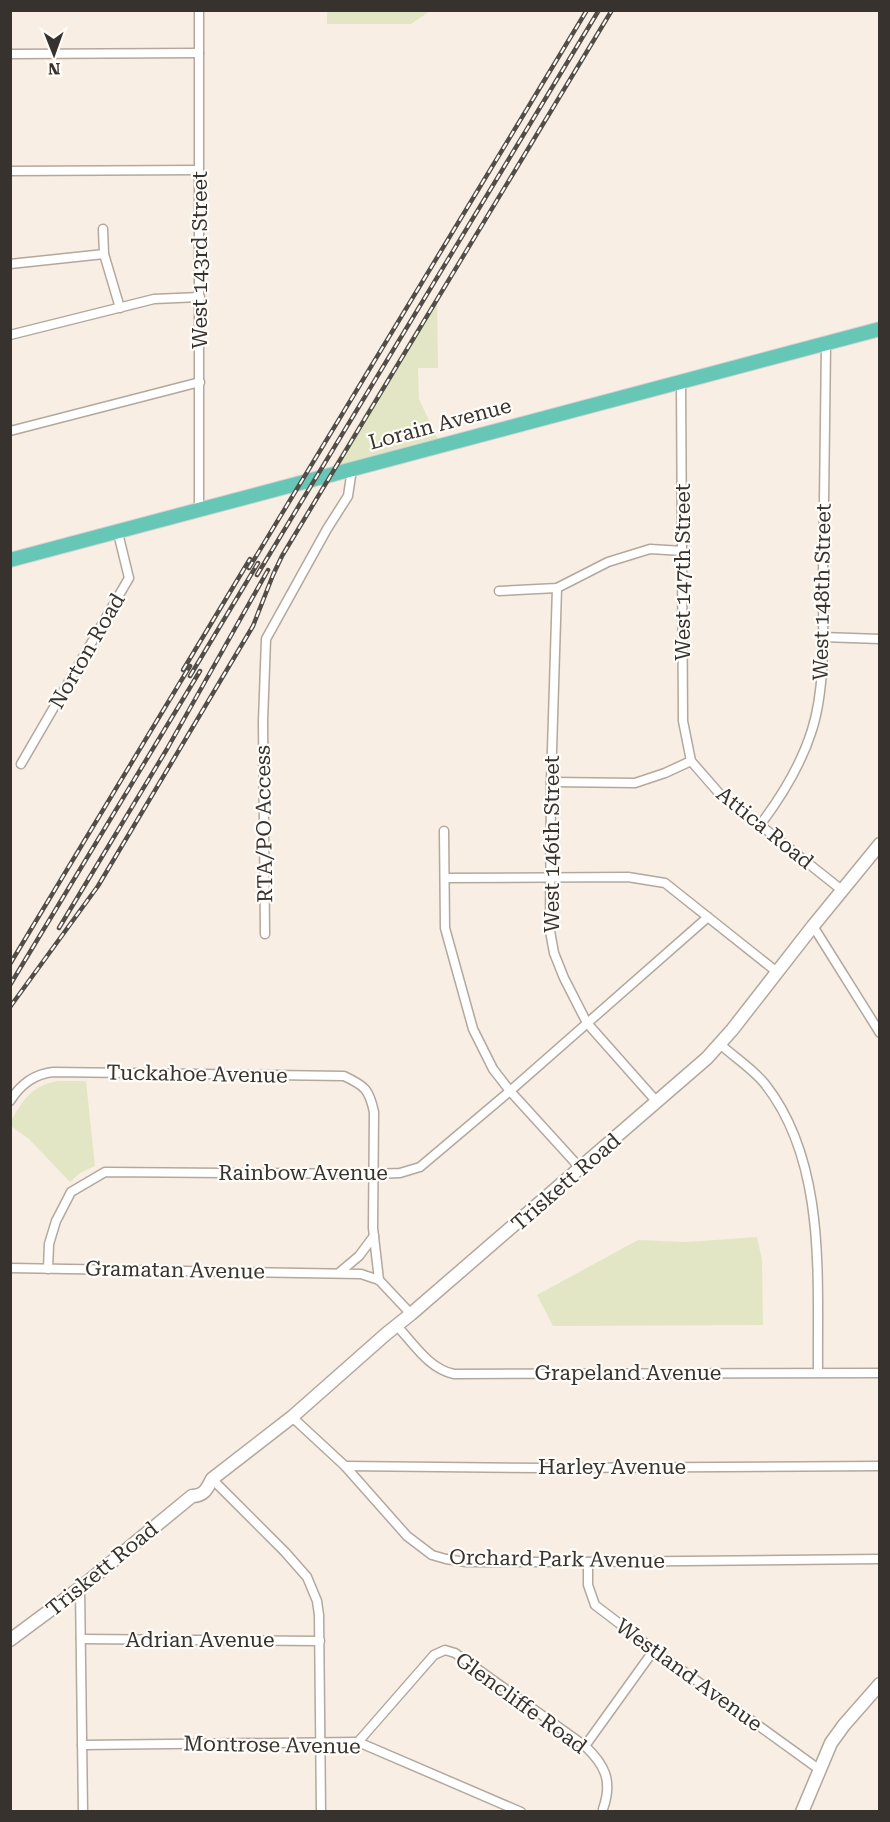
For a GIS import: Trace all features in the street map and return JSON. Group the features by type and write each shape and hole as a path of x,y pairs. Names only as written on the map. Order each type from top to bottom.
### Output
{"main road":[{"name":"Lorain Avenue","path":"10,560 879,329"},
{"name":"Triskett Road","path":"10,1640 80,1588 192,1496 199,1496 207,1489 212,1479 292,1417 657,1102 720,1044 813,926 877,852"},
{"path":"802,1812 831,1743 879,1684"}],"street":[{"name":"West 143rd Street","path":"199,10 199,510"},
{"path":"10,54 199,53"},
{"path":"10,171 199,170"},
{"path":"103,229 104,254 120,308"},
{"path":"10,264 104,254"},
{"path":"10,335 154,299 200,297"},
{"name":"West 148th Street","path":"760,825 783,794 799,764 812,729 819,698 826,344"},
{"path":"10,431 200,382"},
{"name":"West 147th Street","path":"681,382 683,721 691,761"},
{"name":"RTA/PO Access","path":"265,934 263,713 266,639 327,529 348,496 352,469"},
{"name":"Norton Road","path":"21,764 129,578 118,533"},
{"path":"499,591 557,588 608,562 650,549 682,551"},
{"name":"West 146th Street","path":"557,588 550,878 550,932 554,953 587,1023 657,1102"},
{"path":"822,637 879,639"},
{"path":"551,782 635,783 691,761"},
{"name":"Attica Road","path":"691,761 724,800 760,825 843,891"},
{"path":"444,831 445,928 473,1029 493,1069 580,1169"},
{"path":"445,878 628,877 665,883 777,972"},
{"name":"Rainbow Avenue","path":"48,1269 49,1244 56,1221 71,1192 105,1172 374,1174 400,1173 420,1167 708,917"},
{"path":"813,926 879,1033"},
{"path":"720,1044 764,1084 789,1123 808,1179 816,1228 818,1372"},
{"name":"Tuckahoe Avenue","path":"10,1101 20,1088 41,1073 344,1076 363,1085 371,1097 374,1112 374,1174"},
{"path":"374,1174 374,1236 379,1280 411,1314"},
{"path":"340,1272 359,1256 374,1236"},
{"name":"Gramatan Avenue","path":"10,1268 340,1272 361,1274 379,1280"},
{"name":"Grapeland Avenue","path":"397,1326 431,1364 443,1372 454,1374 879,1373"},
{"name":"Orchard Park Avenue","path":"292,1417 345,1466 406,1536 432,1555 446,1559 466,1562 879,1559"},
{"name":"Harley Avenue","path":"345,1466 534,1468 879,1466"},
{"path":"212,1479 307,1577 317,1600 320,1641 321,1812"},
{"name":"Westland Avenue","path":"588,1562 588,1585 595,1605 820,1770"},
{"path":"80,1588 83,1812"},
{"name":"Adrian Avenue","path":"81,1639 320,1641"},
{"name":"Glencliffe Road","path":"358,1742 434,1656 445,1650 455,1653 585,1746 599,1759 606,1773 608,1788 604,1811"},
{"path":"585,1746 654,1650"},
{"name":"Montrose Avenue","path":"82,1744 358,1742 521,1812"}],"green space":[{"path":"327,10 430,11 411,24 327,24"},
{"path":"437,295 438,368 418,368 419,399 439,442 331,469"},
{"path":"58,1081 86,1081 95,1166 80,1173 70,1182 29,1139 11,1126 15,1113 29,1095 41,1086"},
{"path":"757,1237 762,1260 763,1325 553,1326 537,1295 638,1240 687,1242"}],"railway":[{"path":"249,568 587,10"},
{"path":"257,575 599,10"},
{"path":"10,1007 98,886 253,626 282,556 612,10"},
{"path":"183,670 250,559"},
{"path":"190,676 258,563"},
{"path":"59,928 167,749 268,570"},
{"path":"10,964 190,666"},
{"path":"10,985 200,671"}]}
